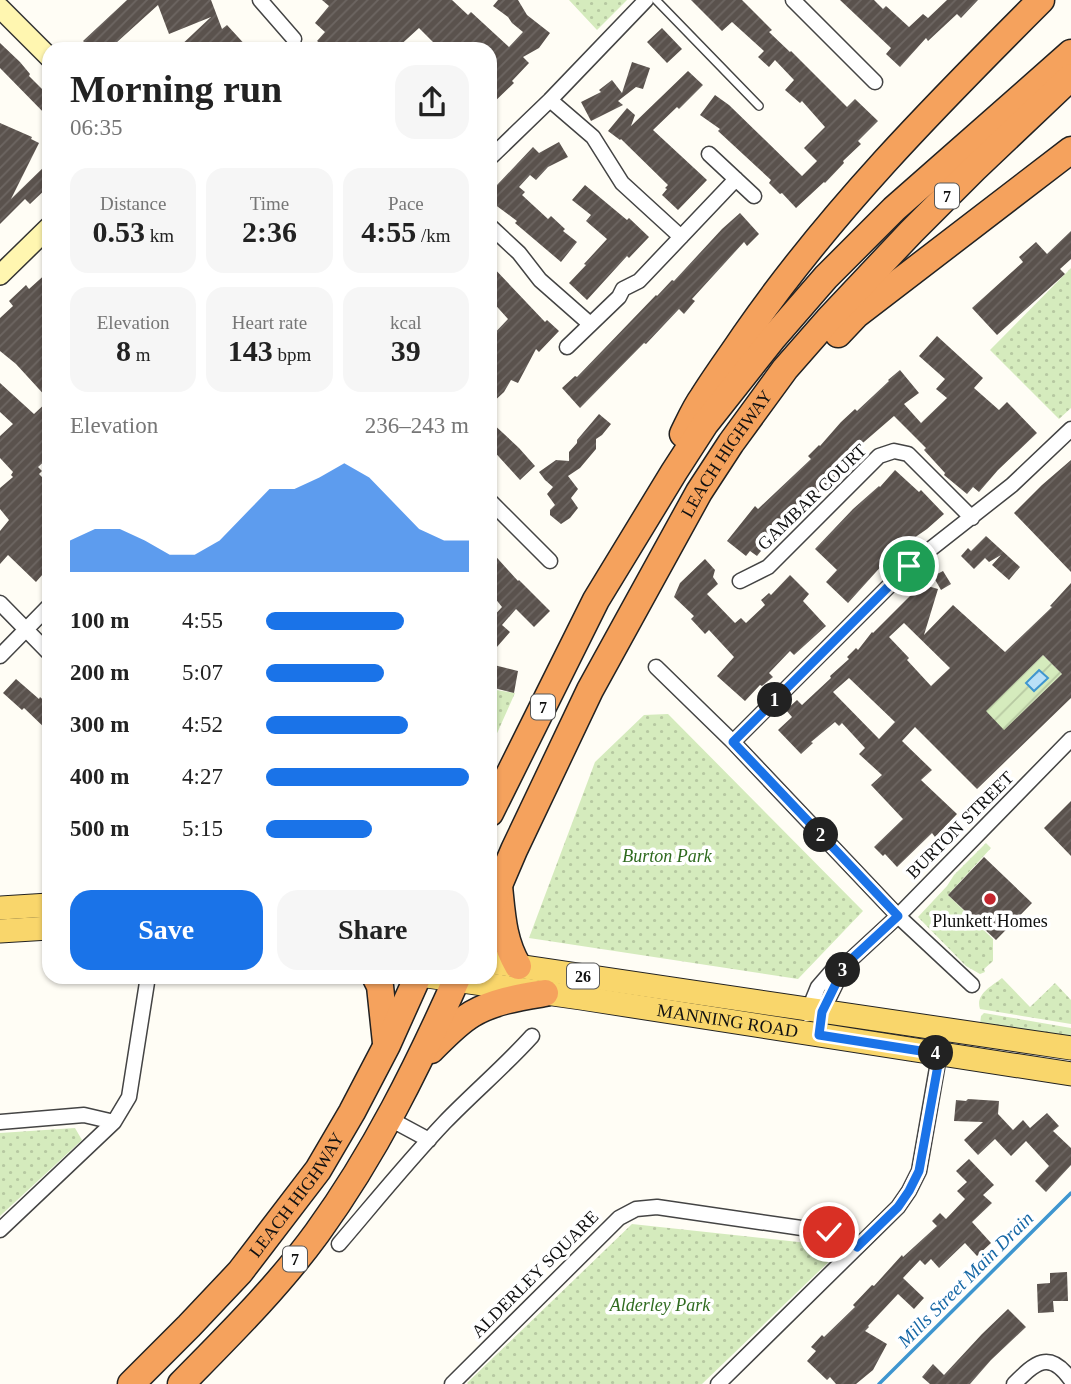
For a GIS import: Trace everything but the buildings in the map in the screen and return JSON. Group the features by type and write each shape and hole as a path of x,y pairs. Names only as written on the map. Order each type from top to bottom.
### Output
{"highway":[{"path":"596,600 702,398 766,306 811,247 877,169 1041,0"},
{"name":"LEACH HIGHWAY","path":"497,799 596,600 705,424 773,338 826,277 894,209 1071,53"},
{"name":"LEACH HIGHWAY","path":"497,890 590,690 687,512 731,443 785,369 828,320 974,169 1071,77"},
{"path":"731,443 856,315 1071,150"},
{"path":"497,906 511,953 518,966"},
{"path":"379,984 387,1045"},
{"name":"LEACH HIGHWAY","path":"131,1384 240,1272 318,1170 387,1045 414,984"},
{"name":"LEACH HIGHWAY","path":"181,1384 267,1294 316,1234 390,1119 456,984"},
{"path":"417,1063 472,1014 500,1002 545,993"}],"main road":[{"path":"0,908 42,905"},
{"path":"0,930 42,928"},
{"name":"MANNING ROAD","path":"497,963 944,1028 1067,1063"},
{"name":"MANNING ROAD","path":"489,984 940,1054 1067,1063"}],"street":[{"path":"497,151 646,0"},
{"path":"793,0 876,82"},
{"path":"265,1 294,39"},
{"path":"0,8 42,50"},
{"path":"550,100 593,137 622,183 681,237"},
{"path":"709,154 754,196"},
{"path":"567,347 619,297 623,289 639,281 736,179"},
{"path":"497,233 519,253 540,280 590,324"},
{"path":"0,275 42,234"},
{"path":"733,742 909,566 1012,485 1071,429"},
{"name":"GAMBAR COURT","path":"740,581 768,567 879,456 894,451 908,454 972,518"},
{"path":"497,508 550,561"},
{"path":"0,603 42,646"},
{"path":"0,656 42,613"},
{"path":"656,667 733,742 898,916 972,985"},
{"name":"BURTON STREET","path":"810,1034 818,987 831,971 845,965 898,916 1071,739"},
{"path":"0,1230 114,1122 129,1097 147,984"},
{"path":"718,1384 898,1207 909,1191 919,1171 944,1028"},
{"path":"339,1244 429,1140 532,1036"},
{"path":"0,1122 84,1115 114,1122"},
{"path":"390,1119 429,1140"},
{"name":"ALDERLEY SQUARE","path":"452,1384 619,1218 636,1209 657,1207 829,1232 847,1238 857,1247"},
{"path":"1014,1384 1033,1365 1049,1362 1063,1368 1071,1380"}],"lane":[{"path":"656,0 759,106"}],"green space":[{"path":"569,0 627,0 597,30"},
{"path":"1071,268 1071,408 1059,419 990,350"},
{"path":"1043,655 1062,674 983,751 964,732"},
{"path":"497,690 515,693 497,733"},
{"name":"Burton Park","path":"668,714 863,911 798,979 529,938 595,762 644,715"},
{"path":"986,843 991,848 948,895 993,939 993,961 984,969 985,972 980,974 966,966 918,917"},
{"path":"1002,978 1030,1007 1055,983 1071,1000 1071,1024 980,1009 982,995"},
{"path":"984,1013 1071,1028 1071,1040 980,1024"},
{"path":"75,1128 82,1140 0,1216 0,1133"},
{"name":"Alderley Park","path":"632,1224 844,1247 702,1384 467,1383"}],"water":[{"path":"1039,670 1048,678 1034,691 1026,683"}],"waterway":[{"name":"Mills Street Main Drain","path":"879,1384 1071,1193"}],"place":[{"name":"Plunkett Homes","path":"990,899"}],"route":[{"path":"829,1232 847,1238 857,1247 898,1207 909,1191 919,1171 940,1054 819,1035 822,1012 845,965 898,916 733,742 909,566"}]}
